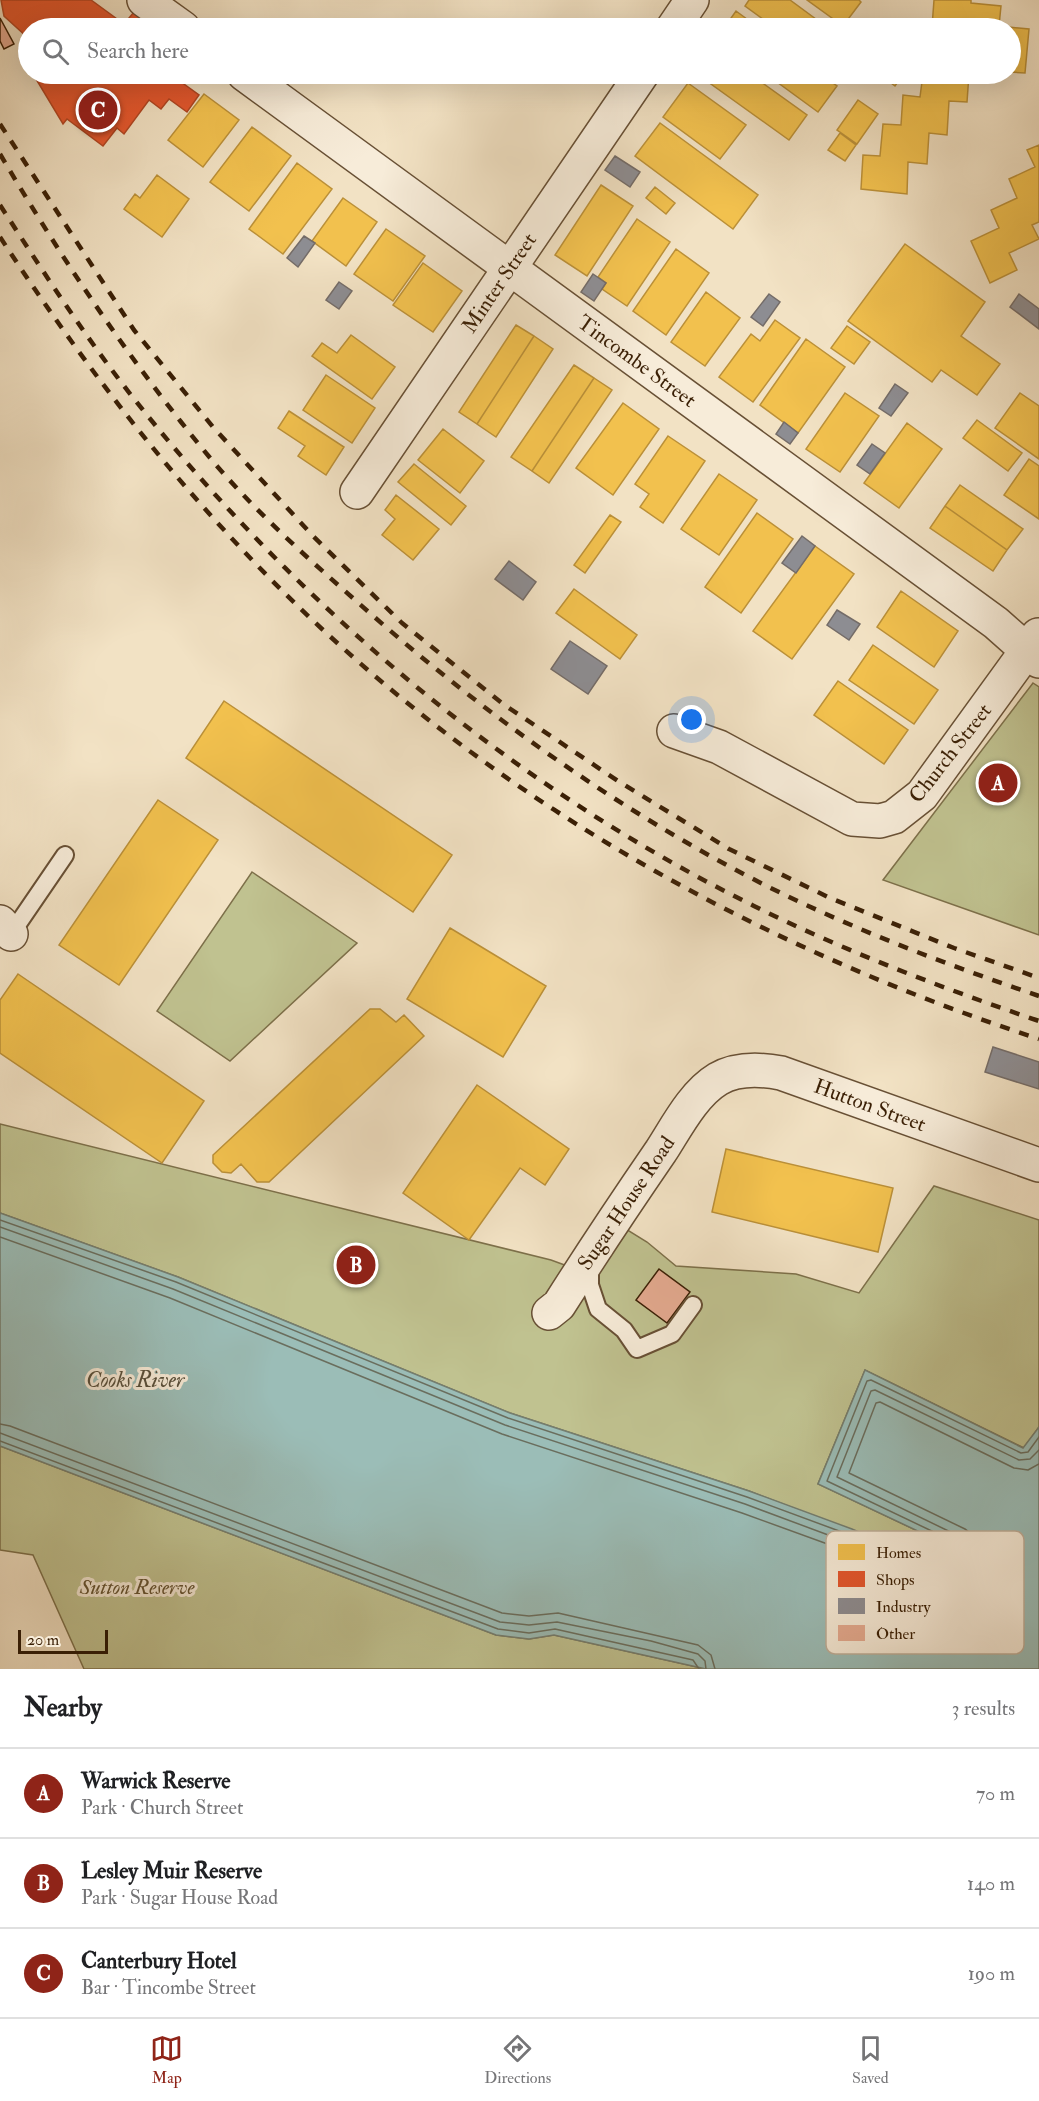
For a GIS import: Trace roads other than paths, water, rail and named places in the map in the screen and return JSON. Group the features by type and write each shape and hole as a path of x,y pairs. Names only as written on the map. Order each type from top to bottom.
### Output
{"street":[{"path":"144,0 169,18"},
{"path":"680,18 692,0"},
{"name":"Tincombe Street","path":"258,84 996,623 1035,649"},
{"name":"Minter Street","path":"357,492 635,84"},
{"name":"Church Street","path":"674,731 719,747 852,819 880,821 894,816 922,795 1035,649"},
{"name":"Hutton Street","path":"703,1092 718,1079 740,1071 760,1070 781,1073 1039,1165"},
{"name":"Sugar House Road","path":"549,1314 559,1305 703,1092"}],"lane":[{"path":"6,928 65,855"},
{"path":"590,1257 590,1285 598,1309 624,1330 637,1349 672,1334 693,1305"}],"water":[{"name":"Cooks River","path":"0,1213 178,1277 510,1413 749,1491 857,1531 826,1531 826,1654 1024,1654 1024,1531 918,1531 818,1484 865,1370 1023,1448 1039,1427 1039,1669 706,1669 554,1635 529,1639 496,1635 0,1446"}],"railway":[{"path":"0,124 134,330 213,427 313,536 402,623 503,704 618,781 729,849 830,898 954,948 1039,978"},
{"path":"0,154 48,233 126,349 211,459 244,496 298,549 443,674 584,779 683,841 734,869 808,906 884,939 1039,996"},
{"path":"0,205 97,349 131,395 196,473 265,548 339,619 415,686 496,748 579,806 666,859 756,907 825,939 967,996 1039,1021"},
{"path":"0,237 106,389 194,497 310,618 402,698 498,771 599,838 704,898 812,951 924,998 1039,1039"}],"place":[{"name":"Canterbury Hotel","path":"98,110"},
{"name":"Warwick Reserve","path":"998,783"},
{"name":"Lesley Muir Reserve","path":"356,1265"}],"park label":[{"name":"Sutton Reserve","path":"137,1587"}]}
